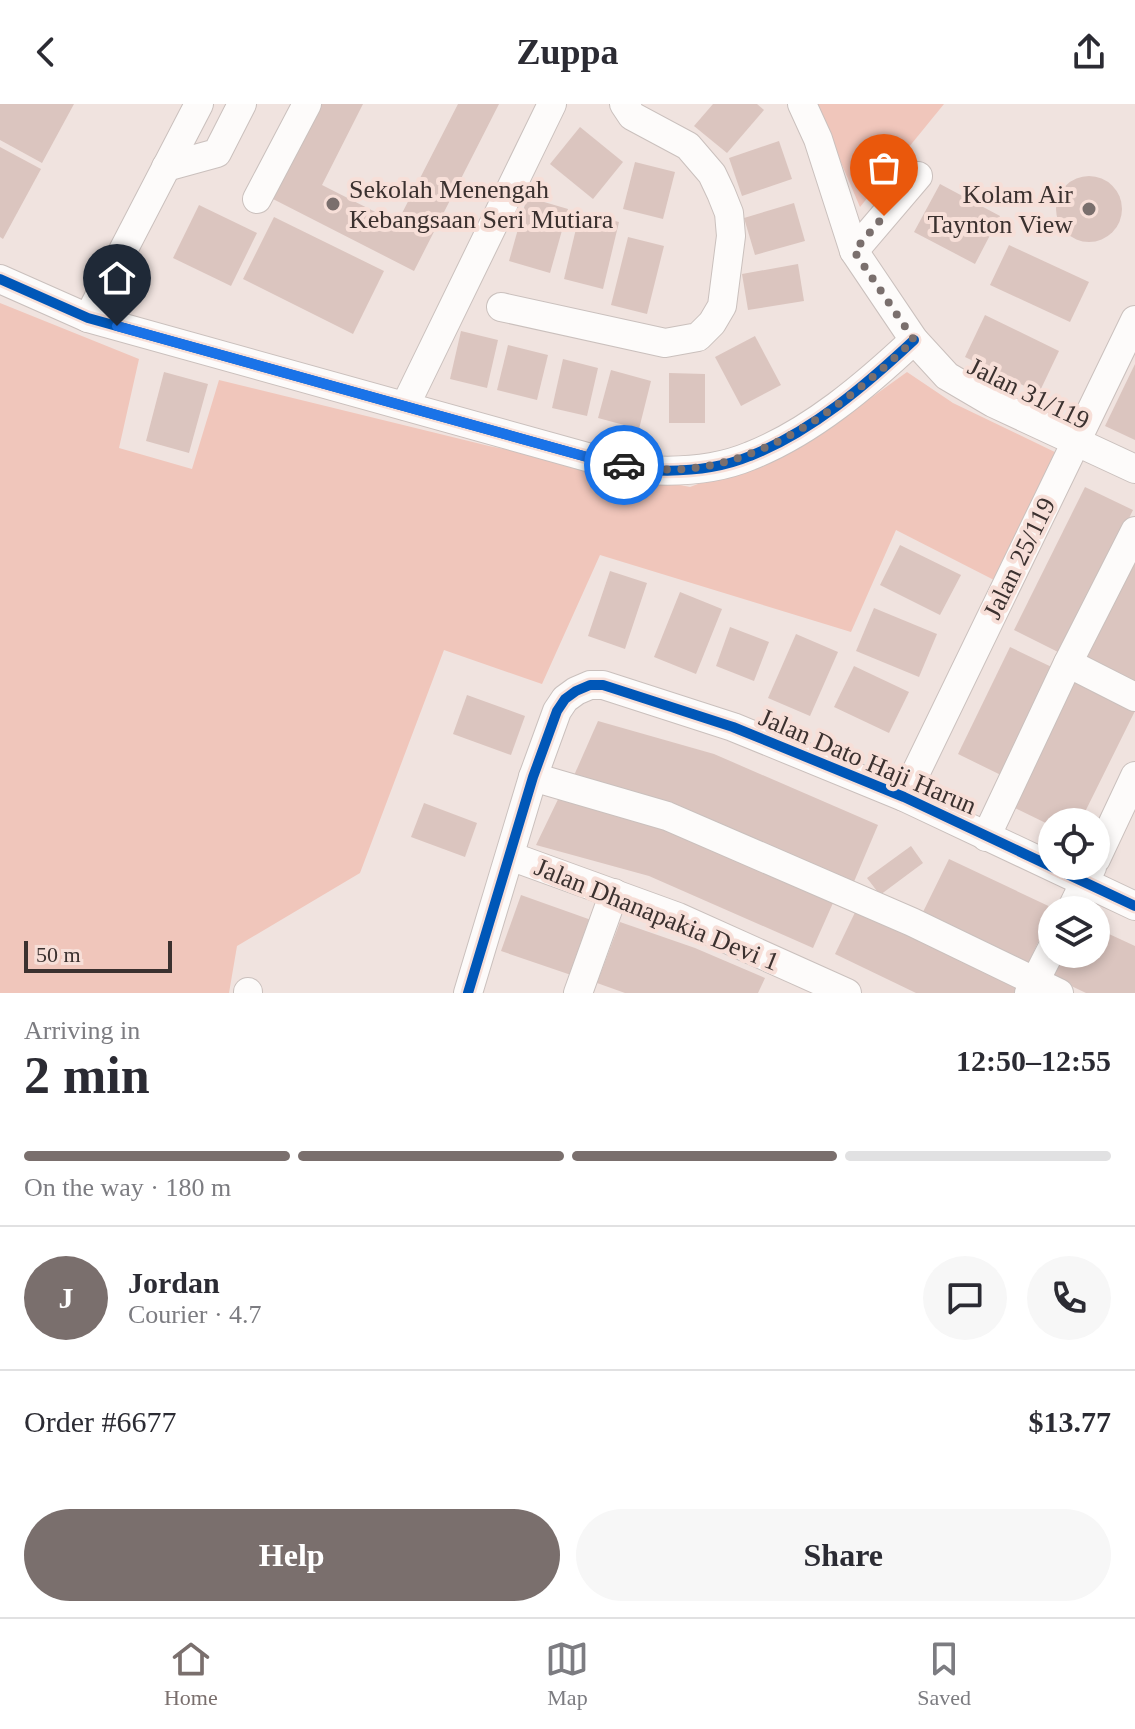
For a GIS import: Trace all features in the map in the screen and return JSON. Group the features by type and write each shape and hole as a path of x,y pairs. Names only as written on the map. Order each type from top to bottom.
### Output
{"street":[{"path":"88,318 199,104"},
{"path":"166,167 217,153 242,104"},
{"path":"257,199 307,104"},
{"path":"405,406 552,104"},
{"path":"501,307 665,343 698,337 712,323 722,306 731,236 729,213 712,174 688,146 632,116 624,104"},
{"name":"Jalan 31/119","path":"802,104 818,139 854,251 914,340 947,376 993,403 1135,469"},
{"path":"854,251 918,176"},
{"path":"0,279 88,318 646,470 701,468 749,457 837,405 914,340"},
{"name":"Jalan 25/119","path":"904,797 1135,320"},
{"path":"986,837 1068,663 1135,531"},
{"path":"1068,663 1135,697"},
{"name":"Jalan Dato Haji Harun","path":"533,777 557,711 565,699 590,685 603,685 733,727 904,797 986,837 1038,853"},
{"path":"1110,829 1135,776"},
{"path":"468,993 533,777 667,816 912,922 1041,989 1047,968"},
{"name":"Jalan Dhanapakia Devi 1","path":"510,856 678,917 847,993"},
{"name":"Jalan Dato Haji Harun","path":"1104,880 1135,906"},
{"path":"587,990 614,893"}],"shaded area":[{"path":"816,104 944,104 860,207"},
{"path":"0,303 139,359 119,448 192,469 219,380 489,446 690,487 811,441 907,372 953,403 1061,455 994,580 896,530 851,632 600,555 542,684 444,650 360,873 237,946 229,993 0,993"}],"building":[{"path":"0,104 74,104 42,163 0,140"},
{"path":"321,104 363,104 322,185 397,223 458,104 499,104 414,271 273,199"},
{"path":"713,104 757,104 764,110 727,153 694,126"},
{"path":"580,127 623,162 593,199 550,164"},
{"path":"779,141 792,179 742,196 729,158"},
{"path":"0,147 41,169 3,239 0,237"},
{"path":"635,162 675,172 663,219 623,209"},
{"name":"Kolam Air Taynton View","path":"1082,176 1096,176 1108,181 1117,190 1122,209 1120,222 1113,233 1096,242 1082,242 1070,237 1061,228 1056,216 1056,202 1061,190 1070,181"},
{"path":"940,184 1000,216 975,264 914,232"},
{"path":"527,197 568,209 550,273 509,261"},
{"path":"794,203 805,241 755,255 744,218"},
{"path":"199,205 257,233 231,286 173,258"},
{"path":"580,212 619,222 603,289 564,279"},
{"path":"274,217 384,271 353,334 243,279"},
{"path":"628,237 664,246 647,314 611,305"},
{"path":"1009,245 1089,282 1070,322 990,285"},
{"path":"798,264 804,301 748,310 742,274"},
{"path":"985,315 1059,351 1039,393 965,357"},
{"path":"461,331 498,340 487,388 450,379"},
{"path":"755,336 781,385 741,406 715,357"},
{"path":"508,345 548,355 537,400 497,390"},
{"path":"563,359 598,368 587,416 552,408"},
{"path":"1135,364 1135,440 1105,426"},
{"path":"611,370 651,381 639,429 598,418"},
{"path":"164,372 208,384 189,453 146,441"},
{"path":"669,373 705,374 705,423 669,423"},
{"path":"1085,487 1133,510 1062,654 1014,630"},
{"path":"900,545 961,575 940,615 880,585"},
{"path":"1135,551 1135,689 1080,660"},
{"path":"610,571 647,583 625,649 588,636"},
{"path":"680,592 722,609 696,674 654,657"},
{"path":"874,608 937,634 919,677 856,651"},
{"path":"730,627 769,642 754,681 716,666"},
{"path":"796,634 838,652 810,716 768,698"},
{"path":"1010,647 1060,671 1007,778 958,754"},
{"path":"854,666 909,692 889,733 834,707"},
{"path":"1075,677 1135,706 1087,808 1038,808 1038,819 1011,806"},
{"path":"467,695 525,716 511,755 453,734"},
{"path":"598,721 714,754 878,825 853,884 572,780"},
{"path":"562,791 837,894 813,948 649,876 536,845"},
{"path":"424,803 477,823 465,857 411,837"},
{"path":"911,846 923,863 880,895 867,878"},
{"path":"949,859 1038,901 1038,942 1028,965 922,914"},
{"path":"521,895 594,921 574,976 501,951"},
{"path":"860,902 1024,981 1018,993 916,993 835,954"},
{"path":"620,922 695,948 765,978 758,993 625,993 597,983"},
{"path":"1110,934 1135,946 1135,993 1086,993 1044,973 1046,968 1110,968"}],"cycle path":[{"path":"0,279 88,318 587,457 647,470 712,467 773,446 837,406 914,340"},
{"path":"468,993 533,777 557,711 565,699 590,685 603,685 733,727 904,797 1135,906"}],"way so far":[{"path":"624,465 646,470 701,468 749,457 837,405 914,340 854,251 884,216"}],"place":[{"name":"Sekolah Menengah Kebangsaan Seri Mutiara","path":"333,204"},
{"name":"Kolam Air Taynton View","path":"1089,209"}],"route":[{"path":"117,326 624,465"}]}
